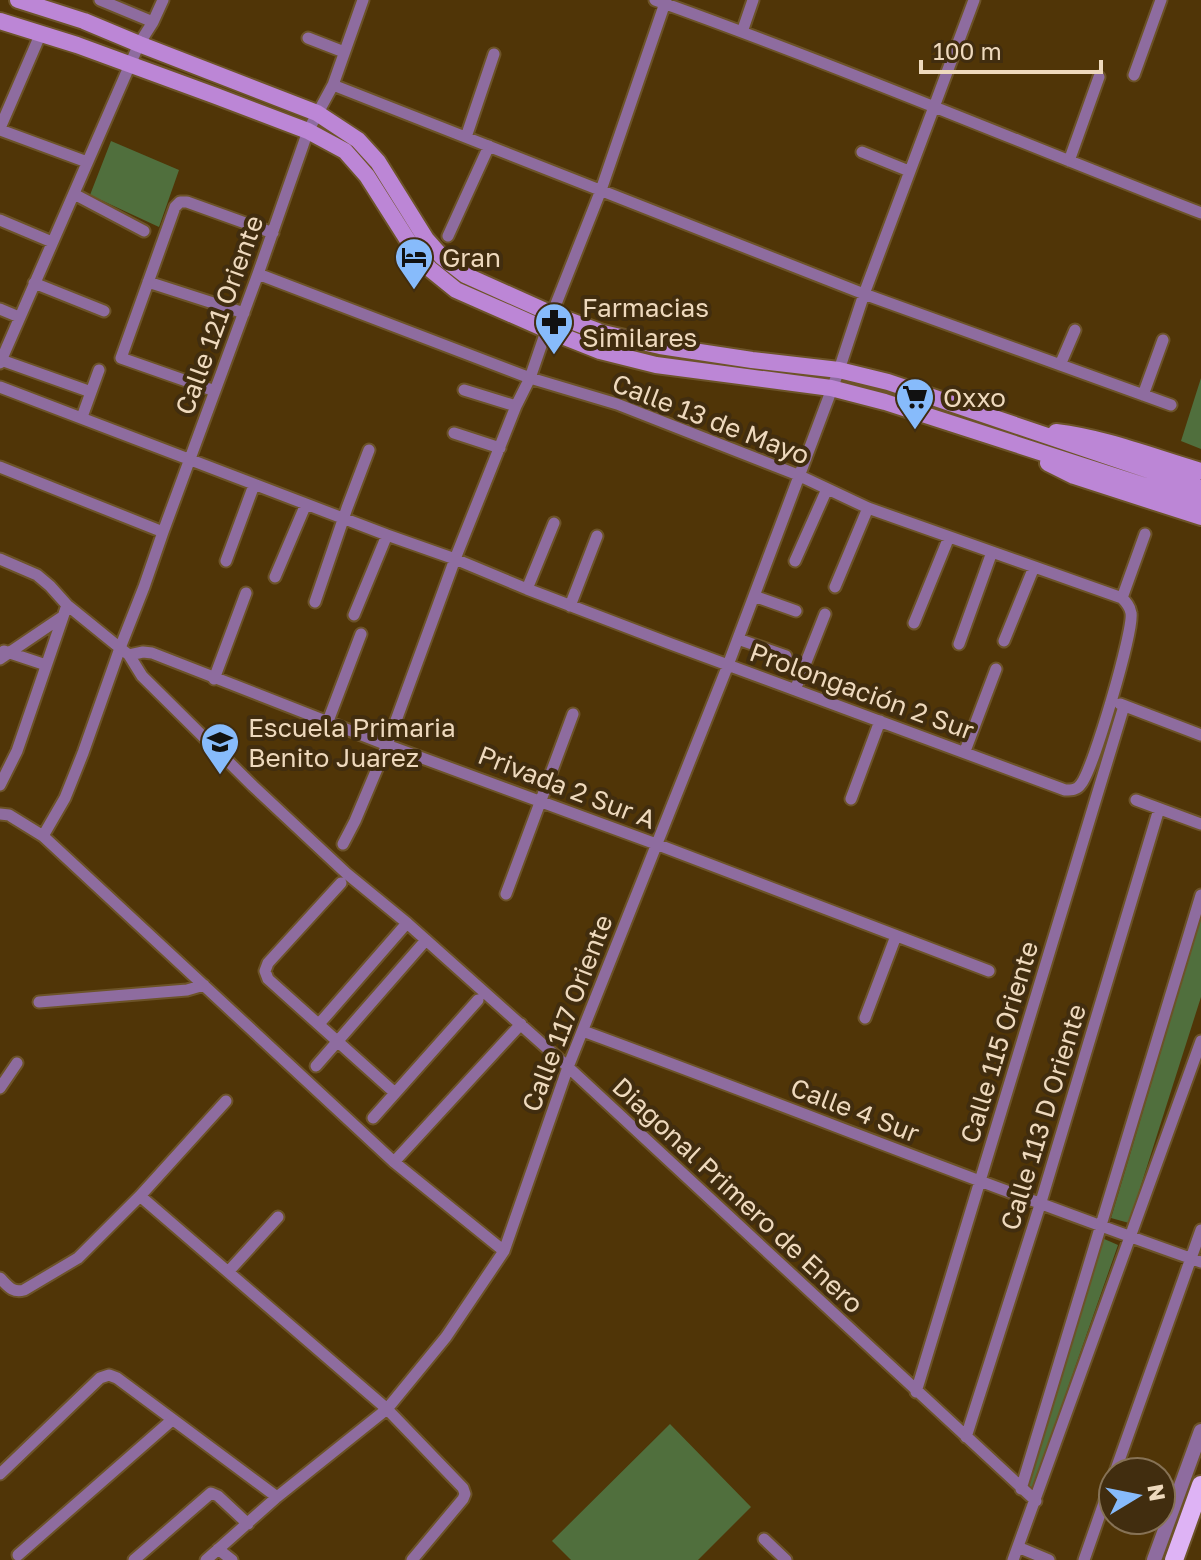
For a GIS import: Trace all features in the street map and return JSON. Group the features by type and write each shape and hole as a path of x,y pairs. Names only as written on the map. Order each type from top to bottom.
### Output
{"highway":[{"path":"1174,1560 1201,1485"}],"main road":[{"path":"18,0 62,6 139,44 317,113 358,140 378,162 426,239 442,257 465,275 600,351 656,365 831,388 1011,443 1201,488"},
{"path":"0,21 131,65 308,131 345,151 367,176 412,247 430,269 456,290 550,322 660,346 839,370 888,382 1024,429 1201,504"},
{"path":"1024,429 1081,435 1201,471"},
{"path":"1011,443 1074,476 1201,517"}],"street":[{"path":"100,0 153,22"},
{"path":"91,392 0,361 139,44 163,0"},
{"name":"Calle 121 Oriente","path":"43,836 65,798 124,652 163,532 308,131 333,85 363,0"},
{"path":"742,32 753,0"},
{"name":"Calle 117 Oriente","path":"206,1560 277,1497 387,1409 446,1337 504,1251 568,1067 738,639 974,0"},
{"path":"1134,75 1161,0"},
{"path":"343,844 387,745 455,559 530,378 601,190 662,1 1201,213"},
{"path":"41,33 3,111 0,129 87,162"},
{"path":"308,38 344,52"},
{"path":"466,137 494,54"},
{"path":"1069,161 1099,77"},
{"path":"333,85 864,294 1171,405"},
{"path":"448,236 489,146"},
{"path":"862,152 909,171"},
{"path":"74,194 144,231"},
{"path":"215,391 121,358 175,207 180,202 187,202 273,233"},
{"path":"0,220 52,242"},
{"name":"Calle 13 de Mayo","path":"258,274 530,378 617,404 798,475 868,508 1122,598"},
{"path":"148,282 244,313"},
{"path":"34,283 104,311"},
{"path":"0,309 19,317"},
{"path":"1060,365 1075,330"},
{"path":"1143,395 1163,340"},
{"path":"82,417 99,370"},
{"name":"Prolongación 2 Sur","path":"0,387 455,559 570,606 1065,790 1078,788 1089,772 1112,700"},
{"path":"464,390 516,406"},
{"path":"454,433 500,448"},
{"path":"315,602 369,450"},
{"path":"0,467 163,532"},
{"path":"226,561 254,485"},
{"path":"795,561 827,489"},
{"path":"275,577 306,504"},
{"path":"835,587 868,508"},
{"path":"527,589 554,523"},
{"path":"1145,534 1122,598 1129,605 1131,622 1112,700 1201,735"},
{"path":"354,615 387,535"},
{"path":"570,606 597,536"},
{"path":"914,623 949,537"},
{"path":"959,644 992,552"},
{"name":"Diagonal Primero de Enero","path":"0,559 37,575 50,586 64,611 124,652 142,676 346,873 521,1024 1036,1501"},
{"path":"1004,641 1034,567"},
{"path":"214,679 246,593"},
{"path":"754,596 796,611"},
{"path":"3,654 64,611"},
{"path":"0,785 17,751 64,611"},
{"path":"795,690 825,614"},
{"path":"328,721 361,634"},
{"path":"738,639 786,656"},
{"name":"Privada 2 Sur A","path":"124,652 152,653 387,745 989,971"},
{"path":"3,654 46,665"},
{"path":"965,751 996,669"},
{"name":"Calle 115 Oriente","path":"916,1392 1124,706"},
{"path":"506,894 573,714"},
{"path":"851,799 880,721"},
{"path":"1136,800 1201,824"},
{"name":"Calle 113 D Oriente","path":"966,1437 1040,1205 1159,809"},
{"path":"0,814 9,815 43,836 394,1162 504,1251"},
{"path":"341,883 268,963 265,971 268,979 395,1093"},
{"path":"1021,1489 1201,895"},
{"path":"319,1024 407,923"},
{"path":"865,1018 896,936"},
{"path":"316,1066 426,940"},
{"path":"39,1002 187,990 204,985"},
{"path":"373,1118 478,1000"},
{"path":"394,1162 521,1024"},
{"name":"Calle 4 Sur","path":"583,1031 1040,1205 1196,1260"},
{"path":"1013,1560 1201,1041"},
{"path":"0,1088 17,1063"},
{"path":"0,1278 17,1292 78,1258 140,1196 226,1101"},
{"path":"140,1196 387,1409 463,1488 463,1499 412,1560"},
{"path":"228,1272 278,1217"},
{"path":"1121,1456 1196,1260 1201,1230"},
{"path":"0,1474 100,1378 109,1375 277,1497"},
{"path":"18,1555 172,1420"},
{"path":"1154,1560 1201,1431"},
{"path":"134,1560 211,1493 248,1524"},
{"path":"1084,1560 1097,1523"},
{"path":"764,1539 786,1560"},
{"path":"1018,1547 1049,1560"},
{"path":"218,1549 232,1560"}],"green space":[{"path":"111,141 179,170 159,227 90,195"},
{"path":"1201,378 1201,449 1181,441"},
{"path":"1201,917 1201,997 1129,1223 1111,1218"},
{"path":"1102,1238 1118,1245 1032,1490 1026,1486"},
{"path":"670,1424 751,1507 698,1560 571,1560 552,1541"}],"place":[{"name":"Gran","path":"414,291"},
{"name":"Farmacias Similares","path":"554,356"},
{"name":"Oxxo","path":"915,431"},
{"name":"Escuela Primaria Benito Juarez","path":"220,776"}]}
